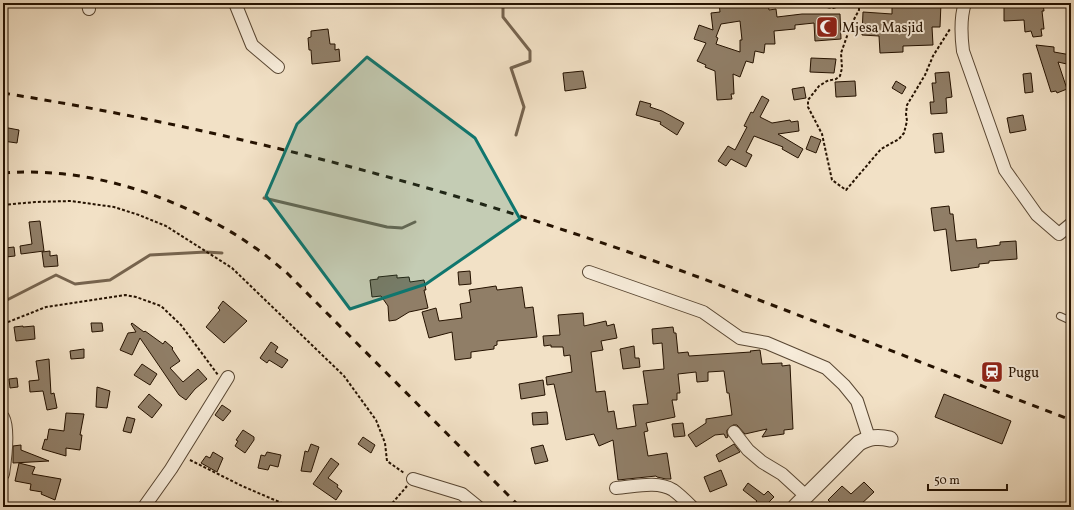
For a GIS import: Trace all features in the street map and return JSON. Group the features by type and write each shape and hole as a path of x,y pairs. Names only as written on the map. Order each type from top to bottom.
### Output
{"street":[{"path":"235,3 252,45 278,68"},
{"path":"965,3 961,36 963,51 1005,170 1037,215 1059,234 1071,224"},
{"path":"589,272 703,312 740,338 766,343 826,368 844,384 857,401 869,438"},
{"path":"144,507 180,455 226,380"},
{"path":"3,417 6,425 6,456 3,474"},
{"path":"734,432 748,450 762,462 782,474 806,496"},
{"path":"795,507 858,442 869,438 880,437 890,439"},
{"path":"413,479 462,494 478,507"},
{"path":"616,488 654,485 664,486 671,489 692,507"}],"lane":[{"path":"1060,316 1071,320"}],"path":[{"path":"798,3 833,8 852,3"},
{"path":"859,3 859,10 851,25 841,53 842,68 840,76 836,79 823,83 815,90 808,100 808,107 822,134 832,180 846,190 882,149 899,139 904,133 907,121 907,105 925,75 933,56 951,28"},
{"path":"3,205 71,201 114,207 166,226 232,268 344,376 376,420 385,443 387,461 413,479 389,507"},
{"path":"3,324 46,307 125,295 136,297 161,306 181,326 214,368 226,380"},
{"path":"180,455 242,486 291,507"}],"highlighted area":[{"path":"367,57 475,138 520,219 426,284 350,309 266,196 297,124"}],"building":[{"path":"719,3 768,3 769,10 776,9 777,17 802,14 840,14 841,39 815,41 814,23 795,25 795,29 774,31 775,44 765,44 764,53 755,51 753,63 746,61 740,77 733,74 734,94 731,94 732,99 717,100 715,71 705,67 706,65 697,61 706,43 694,39 699,25 713,30 711,13 720,12","holes":["740,21 742,40 740,40 740,52 716,44 718,38 716,37 721,24"]},
{"path":"892,3 941,3 940,27 932,27 933,45 903,46 903,52 880,53 879,36 862,35 863,12 892,14"},
{"path":"1004,3 1043,3 1044,11 1042,11 1044,29 1041,29 1042,36 1033,37 1031,31 1025,32 1024,20 1004,21"},
{"path":"328,29 330,44 335,44 335,50 339,49 340,61 312,64 308,38 311,37 311,31"},
{"path":"1036,45 1054,47 1054,52 1071,55 1071,65 1058,62 1067,89 1057,93 1056,91 1051,92"},
{"path":"811,58 836,59 834,73 810,72"},
{"path":"583,71 586,88 565,91 563,73"},
{"path":"949,72 952,97 946,98 947,113 931,114 930,102 934,102 932,83 936,83 935,73"},
{"path":"1031,73 1033,92 1025,93 1023,74"},
{"path":"855,81 856,96 836,97 835,82"},
{"path":"896,81 906,87 902,94 892,88"},
{"path":"804,87 806,98 794,100 792,89"},
{"path":"762,96 769,100 760,117 772,123 790,120 791,122 798,121 799,131 778,134 803,149 798,158 782,149 783,147 754,136 746,152 752,155 746,167 731,159 726,166 718,161 728,146 735,150 747,127 744,126 751,112 753,113"},
{"path":"640,101 651,104 650,107 662,111 684,123 677,135 660,124 661,122 636,115"},
{"path":"1023,115 1026,130 1010,133 1007,118"},
{"path":"3,127 19,130 17,143 3,141"},
{"path":"942,133 944,152 935,153 933,134"},
{"path":"811,136 821,140 816,153 806,149"},
{"path":"949,206 950,214 953,214 956,241 976,239 977,248 1000,245 1000,242 1016,241 1017,259 989,261 989,263 979,264 979,267 951,271 946,229 934,231 931,208"},
{"path":"40,221 44,251 21,254 20,246 32,244 29,222"},
{"path":"14,247 15,256 6,257 5,248"},
{"path":"50,251 50,256 57,255 58,266 44,267 42,252"},
{"path":"470,271 471,284 459,285 458,272"},
{"path":"397,275 397,278 409,277 410,282 424,280 426,290 424,290 428,308 409,312 396,320 389,321 388,306 381,296 372,297 370,280 378,279 378,277"},
{"path":"496,286 497,290 522,287 525,308 533,307 537,337 497,341 497,345 494,346 494,349 471,352 471,358 455,360 452,332 429,338 422,312 436,308 439,321 462,318 460,304 471,302 469,290"},
{"path":"223,301 247,321 224,343 206,327 220,310 218,308"},
{"path":"583,313 584,326 606,321 607,326 614,324 617,338 601,341 603,350 591,352 596,392 605,391 608,412 614,411 617,429 636,426 633,405 648,404 643,371 664,369 662,343 653,344 652,329 673,327 674,333 676,333 678,353 688,352 689,356 751,352 750,351 760,350 762,364 782,363 782,366 790,365 793,429 784,430 784,434 762,437 767,429 745,434 737,425 733,425 727,430 728,437 726,438 724,434 715,435 696,447 688,435 706,423 706,419 732,415 724,371 708,372 708,381 697,382 696,372 678,374 680,393 677,393 677,400 672,400 675,417 646,423 648,431 644,432 648,456 667,453 671,479 656,476 618,480 613,440 599,446 594,434 566,440 554,384 547,385 546,377 572,372 570,355 564,356 563,347 551,347 551,345 544,346 543,336 560,335 558,315"},
{"path":"91,323 102,323 103,331 92,332"},
{"path":"132,323 163,344 165,341 173,348 172,349 180,361 170,368 183,382 198,369 207,379 195,389 186,400 179,395 140,338 132,355 120,350 128,333 136,332 131,324"},
{"path":"34,326 35,339 16,341 14,327"},
{"path":"271,342 278,347 275,352 288,360 282,368 269,360 267,363 260,358"},
{"path":"634,346 635,358 639,358 640,367 623,369 620,349"},
{"path":"84,349 84,358 71,359 70,351"},
{"path":"49,359 51,394 54,393 57,408 47,410 43,391 30,392 29,381 39,380 36,361"},
{"path":"142,364 157,374 150,385 134,375"},
{"path":"17,378 18,387 10,388 9,379"},
{"path":"543,380 545,395 521,399 519,384"},
{"path":"97,387 110,391 107,408 96,407"},
{"path":"149,394 162,405 152,418 138,407"},
{"path":"944,394 1011,421 1002,444 935,417"},
{"path":"222,405 231,411 223,421 215,415"},
{"path":"547,412 548,424 533,425 532,413"},
{"path":"66,413 84,414 80,435 82,435 80,450 66,448 66,456 42,449 45,439 47,440 49,429 64,431"},
{"path":"127,417 135,419 131,433 123,431"},
{"path":"683,423 685,436 674,437 672,424"},
{"path":"243,430 254,437 254,440 245,453 235,446 238,441 236,440"},
{"path":"363,437 375,445 371,453 358,444"},
{"path":"311,444 319,447 311,472 301,471 305,451 308,452"},
{"path":"734,444 740,452 719,462 716,455"},
{"path":"21,445 21,450 49,461 13,463 13,446"},
{"path":"543,445 548,461 535,464 531,448"},
{"path":"213,452 223,458 217,472 201,463 206,456 210,458"},
{"path":"267,452 281,455 278,467 270,465 268,470 258,468 261,455 265,456"},
{"path":"331,458 339,464 328,478 338,485 337,487 342,491 336,500 313,484"},
{"path":"19,463 35,467 32,474 61,479 55,500 41,494 42,492 30,490 31,484 15,481"},
{"path":"721,470 727,485 710,492 704,477"},
{"path":"864,482 874,492 858,507 835,507 828,500 842,486 851,494"},
{"path":"748,483 764,495 768,491 774,497 764,507 751,507 757,501 743,490"}],"waterway":[{"path":"503,3 503,17 530,51 530,61 511,68 524,107 516,135"},
{"path":"264,198 387,227 402,228 415,222"},
{"path":"3,302 56,275 75,284 110,280 150,255 206,252 222,253"}],"railway":[{"path":"3,93 165,123 245,141 325,160 484,205 562,229 685,272 1071,420"},
{"path":"3,173 53,173 102,180 126,186 196,213 240,238 263,253 287,273 520,507"}],"place":[{"name":"Mjesa Masjid","path":"827,27"},
{"name":"Pugu","path":"992,372"}]}
